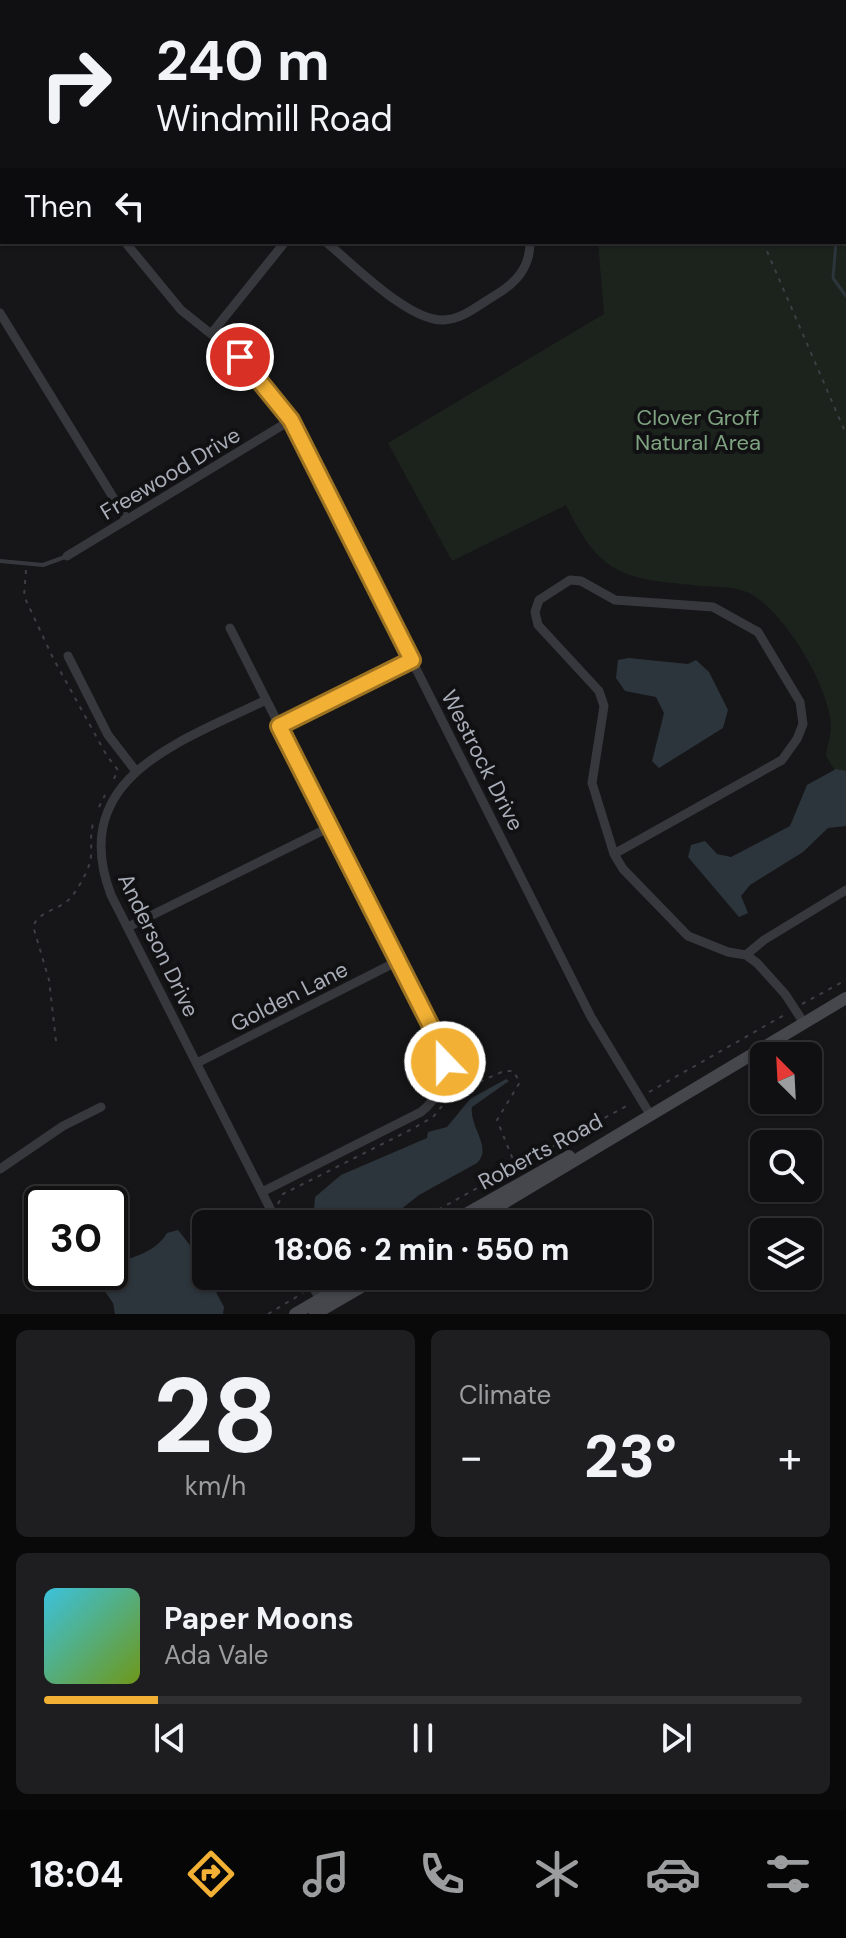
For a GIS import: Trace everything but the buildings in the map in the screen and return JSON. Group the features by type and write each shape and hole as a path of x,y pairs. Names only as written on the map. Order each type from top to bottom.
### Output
{"main road":[{"name":"Roberts Road","path":"493,1210 846,998"},
{"name":"Roberts Road","path":"472,1210 530,1176 651,1116"},
{"path":"295,1314 320,1307 342,1290"},
{"path":"307,1314 353,1290"}],"street":[{"name":"Westrock Drive","path":"127,244 181,310 240,357 291,420 591,1017 651,1116"},
{"path":"211,334 283,244"},
{"path":"328,244 410,310 428,319 445,320 462,316 507,288 523,273 530,247"},
{"path":"0,313 127,520"},
{"name":"Freewood Drive","path":"67,556 291,420"},
{"path":"614,854 782,760 797,739 803,724 803,708 758,632 713,607 615,600 581,581 570,580 539,600 535,612 538,625 590,679 599,691 604,706 592,783 614,854 623,869 657,907 688,936 728,952 746,955 757,963 804,1023"},
{"path":"230,628 442,1048 444,1076 433,1102 421,1112 262,1192"},
{"path":"68,656 108,735 135,770"},
{"path":"279,726 412,660"},
{"name":"Anderson Drive","path":"266,700 158,754 135,770 109,811 102,845 106,883 271,1210"},
{"path":"128,927 330,827"},
{"path":"746,955 764,940 846,890"},
{"name":"Golden Lane","path":"197,1063 398,961"},
{"path":"0,1169 63,1126 101,1107"}],"lane":[{"path":"0,561 43,565 67,556"}],"path":[{"path":"764,244 846,434"},
{"path":"27,565 24,596 53,658 107,756 118,770 101,801 91,831 90,862 80,884 70,900 37,919 33,926 49,980 56,1041"},
{"path":"438,1210 846,980"},
{"path":"280,1207 283,1194 414,1128 433,1117 452,1094 504,1071 513,1071 520,1082 497,1120 516,1168"},
{"path":"268,1314 308,1290"}],"green space":[{"name":"Clover Groff Natural Area","path":"598,244 846,244 846,789 826,756 831,729 822,690 813,670 788,629 758,599 734,588 653,580 618,570 592,548 566,505 452,561 388,443 604,314"}],"shaded area":[{"path":"629,658 688,664 696,660 709,672 728,710 723,728 659,768 652,761 664,713 656,697 625,691 616,678 618,660"},
{"path":"836,769 846,771 846,826 828,828 803,852 750,885 741,896 748,913 739,917 688,857 691,845 705,841 717,854 731,857 790,826 807,785"},
{"path":"506,1079 509,1081 472,1107 483,1151 477,1163 419,1195 400,1210 314,1210 315,1197 341,1175 427,1138 428,1132 447,1127 470,1099"},
{"path":"178,1230 192,1248 192,1290 215,1290 224,1307 223,1314 115,1314 113,1303 104,1290 128,1290 128,1260 149,1251 167,1233"}],"waterway":[{"path":"836,244 833,278 846,296"}],"route":[{"path":"240,357 291,420 412,660 279,726 442,1048 445,1062"}]}
